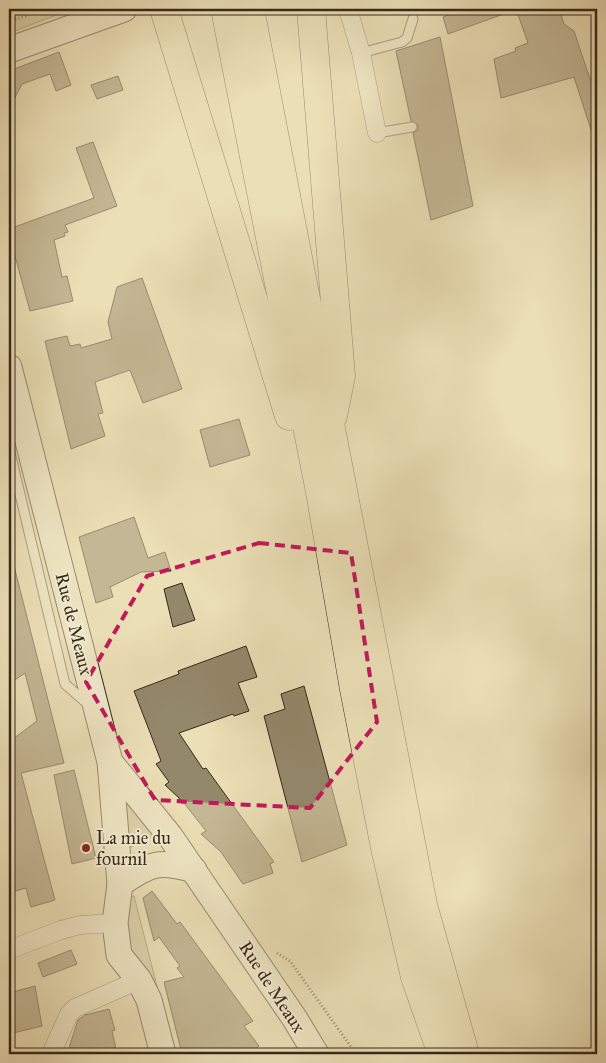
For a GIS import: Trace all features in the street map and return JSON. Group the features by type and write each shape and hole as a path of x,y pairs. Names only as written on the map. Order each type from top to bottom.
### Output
{"highway":[{"path":"164,9 294,437 320,492"},
{"path":"225,9 320,492 354,689 385,848 416,977 442,1054"},
{"path":"250,9 423,905 465,1054"},
{"path":"311,9 341,376 330,430"}],"main road":[{"path":"10,49 124,9"},
{"name":"Rue de Meaux","path":"10,377 110,762 120,884 115,923 119,955 139,980 149,1000 164,1054"},
{"name":"Rue de Meaux","path":"110,762 170,836 194,870 316,1054"},
{"path":"120,884 156,864 170,863 194,870"}],"street":[{"path":"348,9 361,54 377,133"},
{"path":"9,950 61,930 80,925 115,923"},
{"path":"51,1054 69,1014 75,1008 139,980"}],"lane":[{"path":"361,54 402,42 407,38 413,19"},
{"path":"377,133 412,127"},
{"path":"9,448 65,684 96,712"}],"path":[{"path":"9,19 12,21 44,9"}],"highlighted area":[{"path":"259,543 351,553 377,722 310,808 155,800 86,682 147,576"}],"shaded area":[{"path":"9,9 72,9 12,32 9,31"},
{"path":"119,793 161,832 131,847 124,846"},
{"path":"134,896 160,998 130,958 123,926 128,897"}],"building":[{"path":"466,9 512,9 512,11 448,34 443,17"},
{"path":"516,9 559,9 564,24 574,31 597,100 597,138 594,139 574,77 501,98 494,59 516,51 515,48 528,43"},
{"path":"440,37 473,206 431,220 413,133 418,130 418,125 411,121 396,51"},
{"path":"59,52 71,85 56,91 50,74 22,84 9,109 9,71"},
{"path":"118,76 123,90 97,99 91,85"},
{"path":"93,142 117,206 65,225 68,232 64,233 65,236 54,240 62,277 67,276 73,301 30,311 12,245 9,246 9,229 94,198 76,148"},
{"path":"142,278 182,389 143,403 130,370 95,382 103,413 98,414 105,436 71,449 45,341 67,336 70,346 80,344 81,348 112,339 108,322 117,287"},
{"path":"239,419 250,455 210,467 200,430"},
{"path":"134,517 148,558 165,552 171,571 141,572 110,587 113,597 96,603 79,537"},
{"path":"14,566 64,763 21,773 55,900 31,907 26,888 9,893 9,742 37,721 25,673 9,684 9,567"},
{"path":"182,583 195,620 173,627 164,589"},
{"path":"246,646 257,677 238,683 249,711 234,716 233,714 179,733 203,769 206,768 274,862 270,864 273,873 243,884 221,852 201,834 206,831 184,803 182,804 179,798 165,785 169,782 156,764 161,761 134,691 179,674 178,671"},
{"path":"304,686 347,845 302,862 264,716 285,709 281,694"},
{"path":"74,770 96,858 72,864 54,775"},
{"path":"152,891 177,924 180,922 253,1021 244,1026 259,1046 249,1054 182,1054 164,982 184,977 177,968 180,966 159,937 154,941 143,898"},
{"path":"71,950 77,964 43,977 38,963"},
{"path":"35,986 42,1026 9,1034 9,1013 12,1012 9,993"},
{"path":"109,1009 115,1030 112,1031 117,1054 67,1054 78,1020 85,1015"}],"place":[{"name":"La mie du fournil","path":"86,848"}]}
